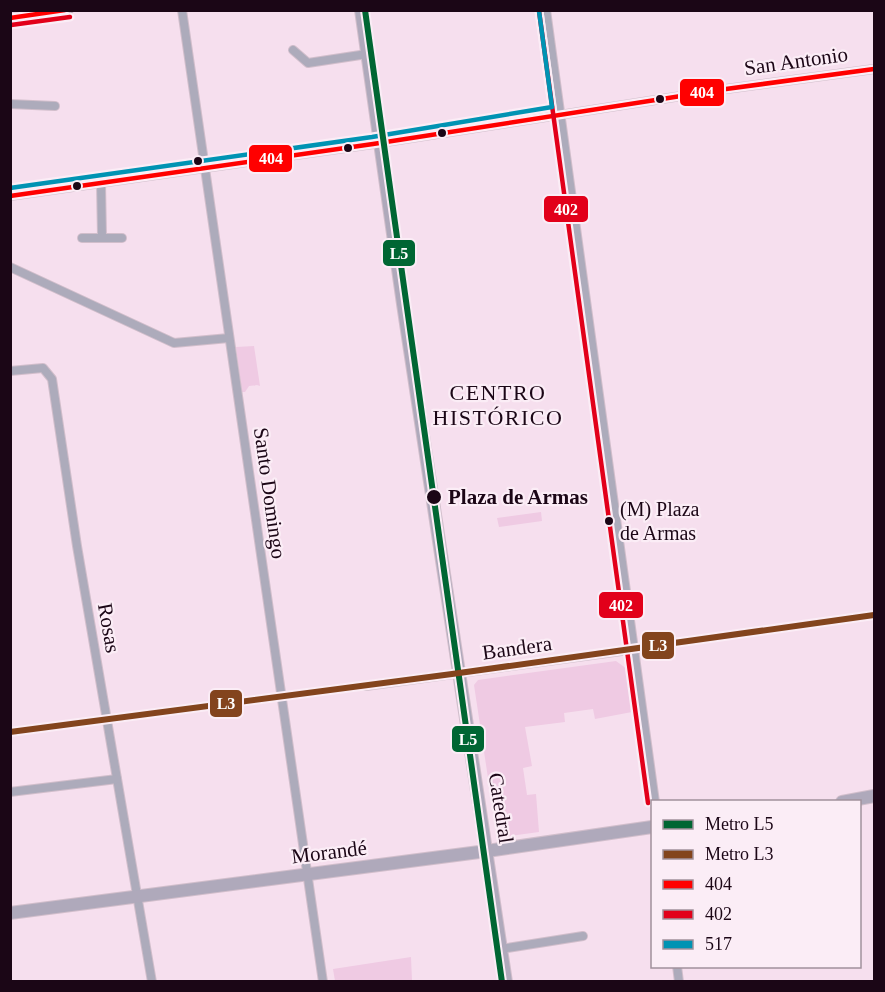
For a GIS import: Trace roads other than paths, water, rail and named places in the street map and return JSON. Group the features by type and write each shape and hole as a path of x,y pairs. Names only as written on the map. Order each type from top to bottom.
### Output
{"main road":[{"path":"361,10 380,143"},
{"name":"Catedral","path":"380,143 506,981"},
{"path":"848,800 874,796"},
{"name":"Morandé","path":"10,913 488,852 651,827"}],"street":[{"path":"10,18 69,10"},
{"name":"Santo Domingo","path":"182,10 323,981"},
{"path":"546,10 655,800"},
{"path":"292,50 308,63 367,54"},
{"name":"San Antonio","path":"10,196 380,143 560,113 874,69"},
{"path":"10,104 55,106"},
{"path":"100,183 102,237"},
{"path":"82,238 122,238"},
{"path":"10,267 162,338 180,344 229,338"},
{"name":"Rosas","path":"11,370 43,368 50,375 52,383 77,546 152,981"},
{"name":"Bandera","path":"366,686 673,644"},
{"path":"10,792 117,779"},
{"path":"501,949 583,936"}],"metro line":[{"name":"L5","path":"365,10 502,982"},
{"name":"L3","path":"10,732 452,674 874,615"}],"place":[{"name":"Plaza de Armas","path":"434,497"},
{"name":"(M) Plaza de Armas","path":"609,521"}],"district":[{"name":"CENTRO HISTÓRICO","path":"498,404"}]}
